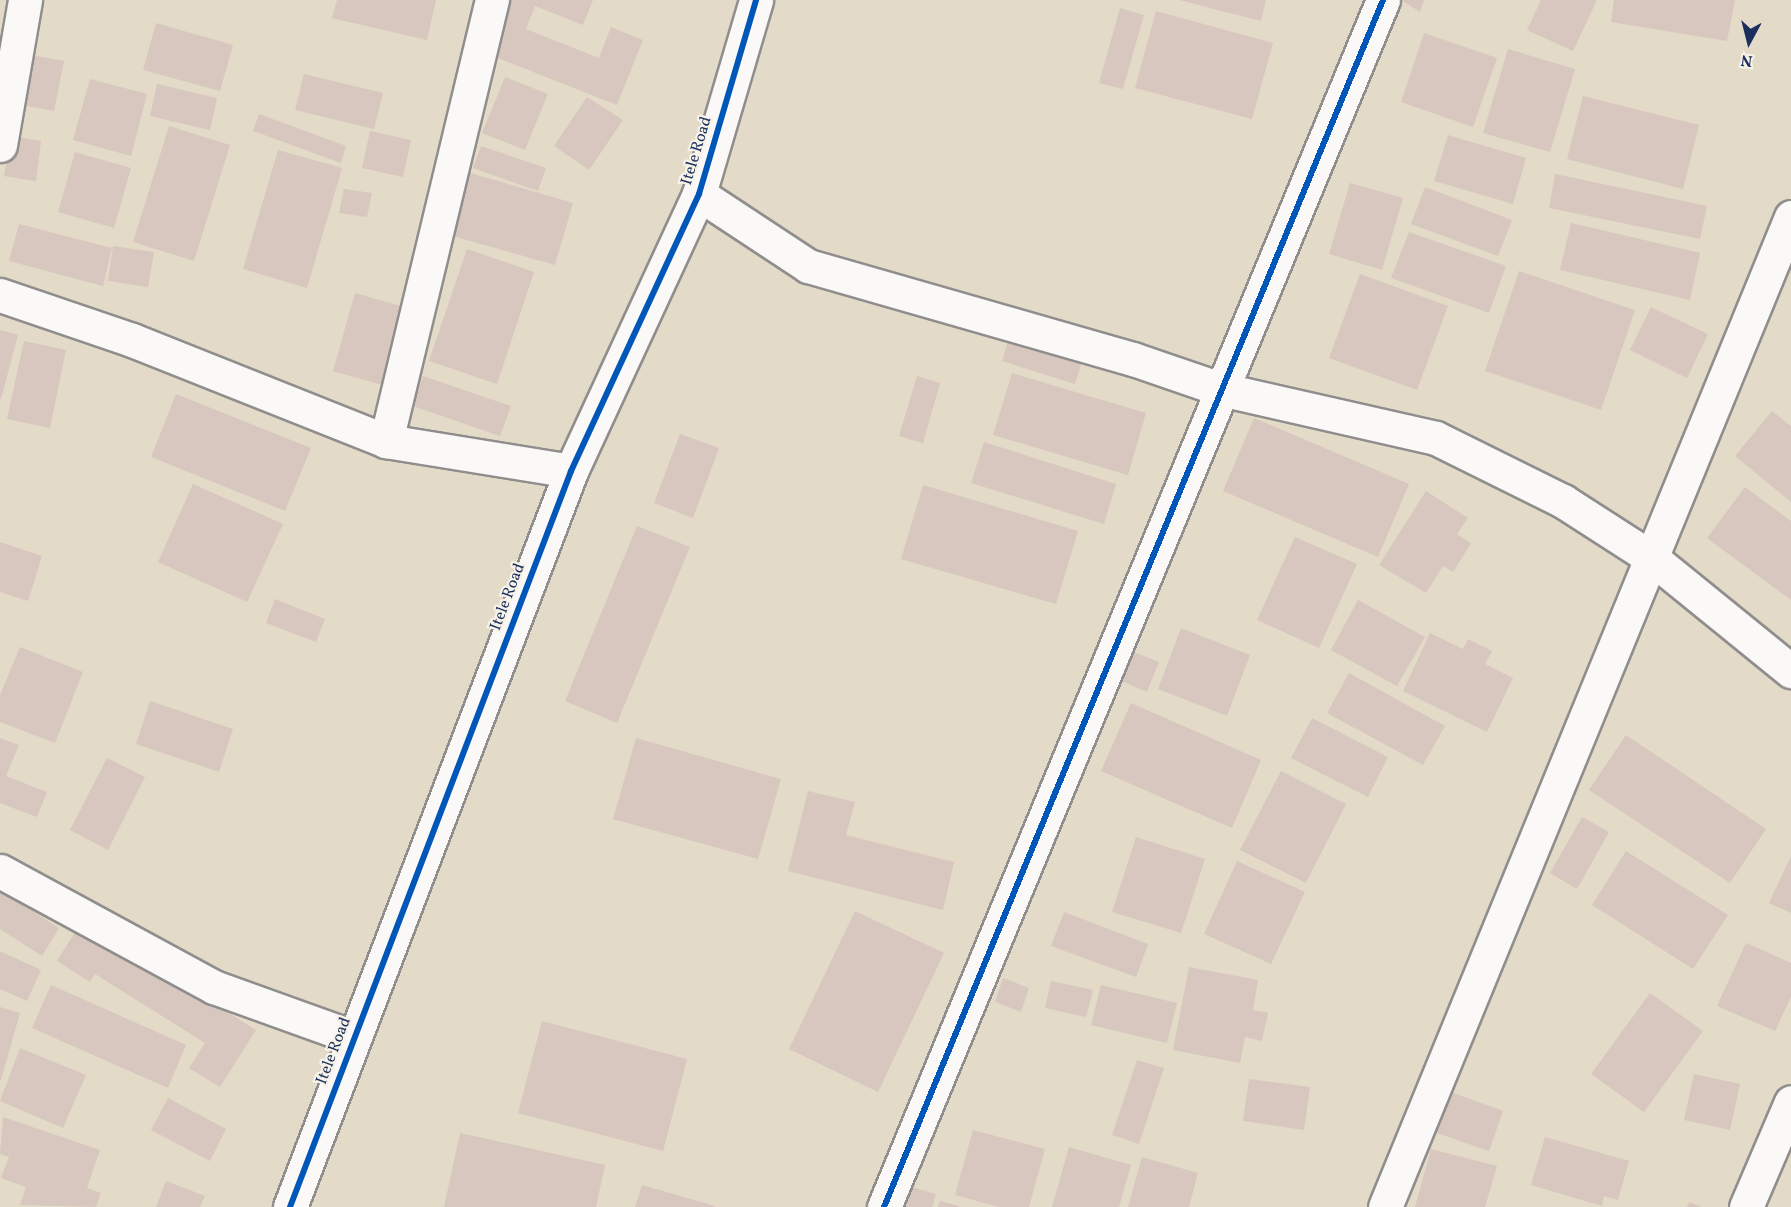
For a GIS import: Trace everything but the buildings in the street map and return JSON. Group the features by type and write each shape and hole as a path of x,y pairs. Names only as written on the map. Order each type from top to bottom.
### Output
{"street":[{"path":"0,145 25,0"},
{"path":"386,441 492,0"},
{"name":"Itele Road","path":"290,1207 570,471 699,194 756,0"},
{"path":"884,1207 1220,389 1383,0"},
{"path":"699,194 808,266 1133,359 1220,389 1436,438 1563,501 1653,559 1791,671"},
{"path":"1385,1207 1613,641 1653,559 1691,452 1791,217"},
{"path":"0,295 132,340 386,441 570,471"},
{"path":"0,871 214,987 353,1037"},
{"path":"1746,1207 1791,1102"}],"cycle path":[{"path":"290,1207 571,471 699,194 756,0"},
{"path":"884,1207 1383,0"}]}
